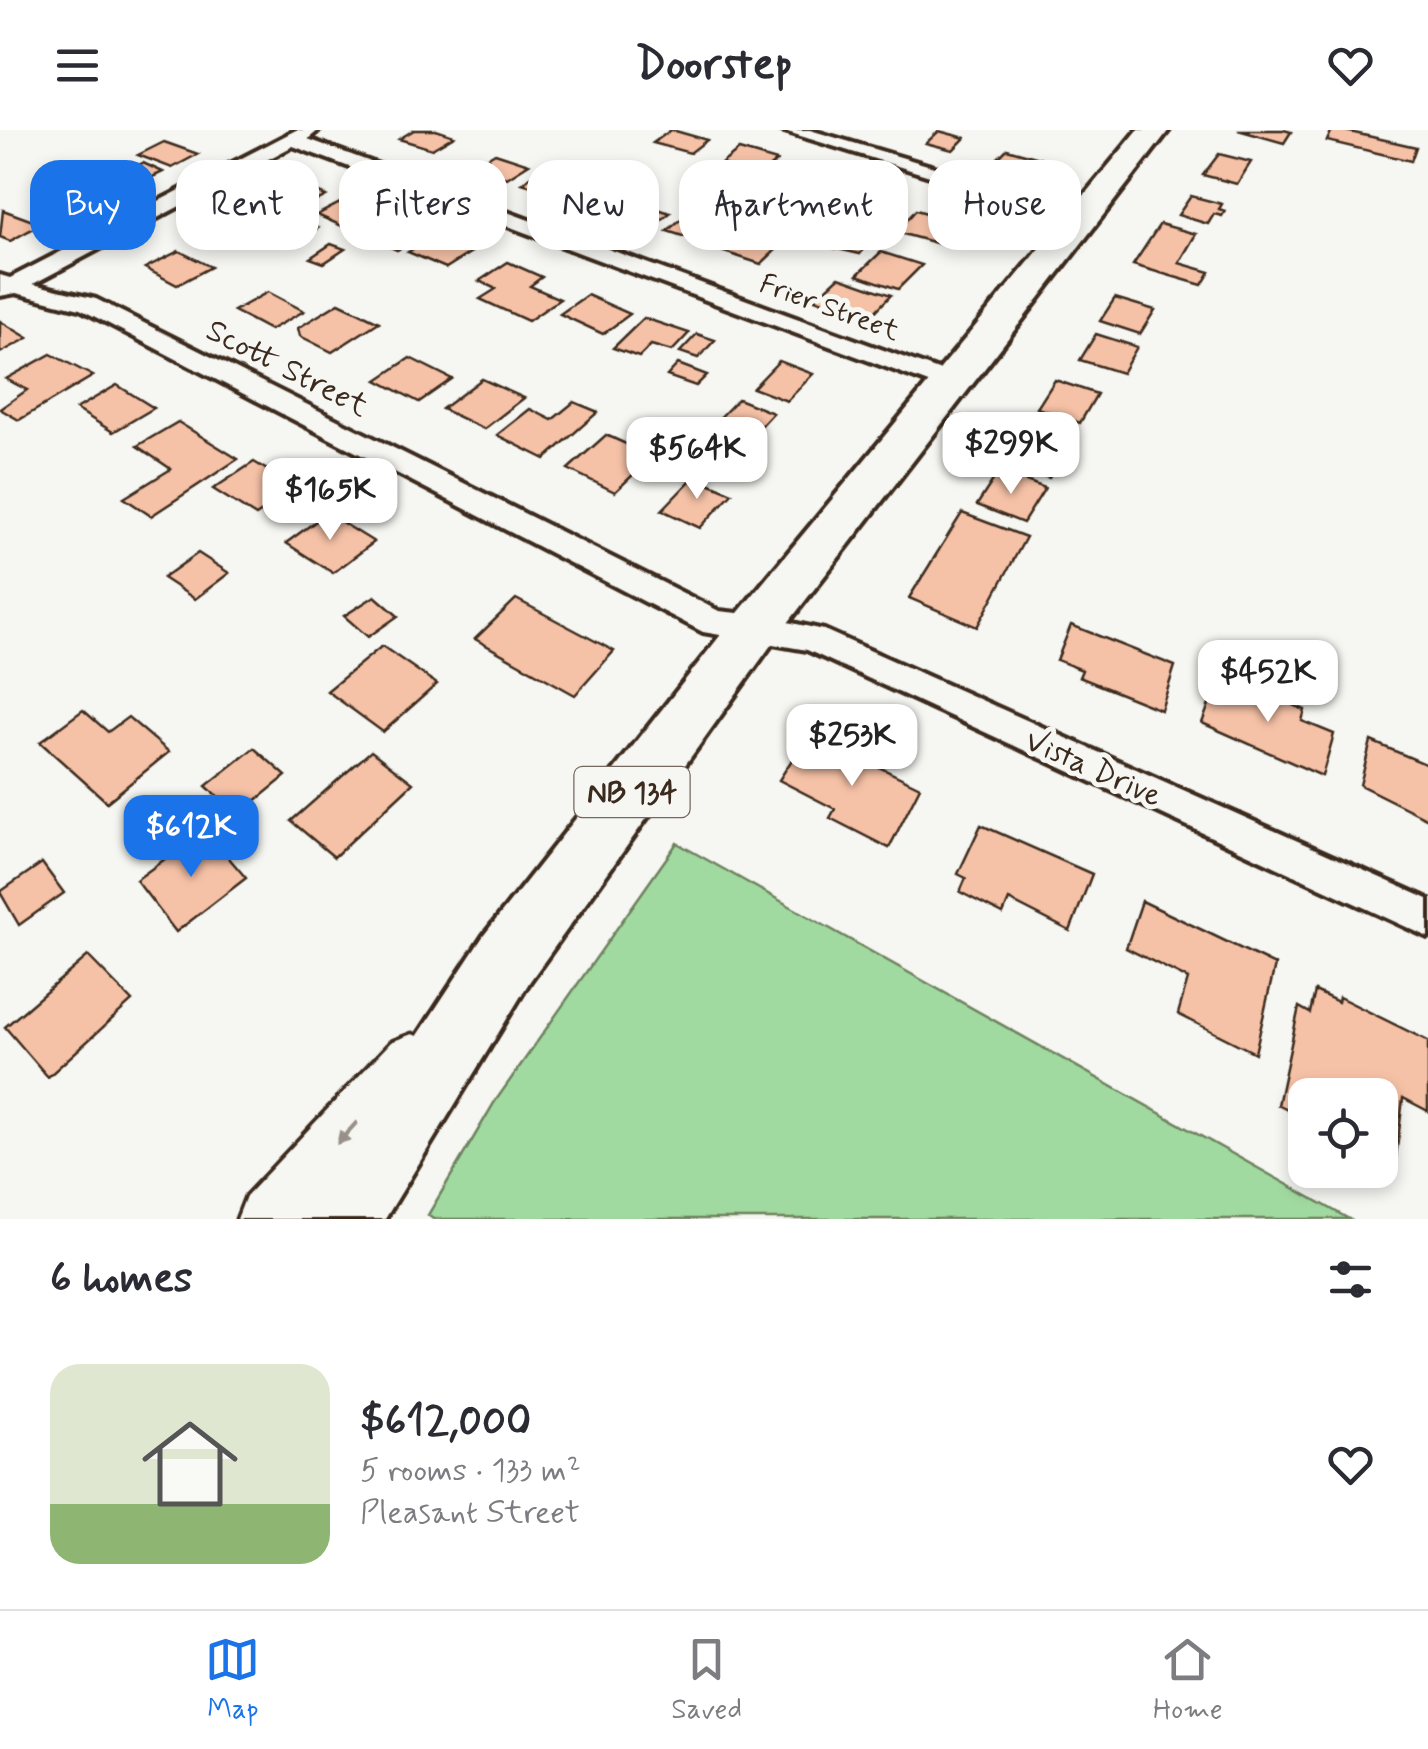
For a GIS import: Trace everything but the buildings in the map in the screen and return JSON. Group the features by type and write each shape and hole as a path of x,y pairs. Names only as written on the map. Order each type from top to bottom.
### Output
{"main road":[{"name":"NB 134","path":"342,1219 507,958 756,626 1154,130"}],"street":[{"path":"790,130 1082,217"},
{"path":"4,286 302,135"},
{"name":"Frier Street","path":"302,135 950,383"},
{"name":"Scott Street","path":"4,286 88,304 714,623 756,626"},
{"name":"Vista Drive","path":"756,626 813,639 1428,918"},
{"path":"269,1219 507,958"}],"green space":[{"path":"677,843 1349,1219 433,1219 428,1215 494,1103"}]}
